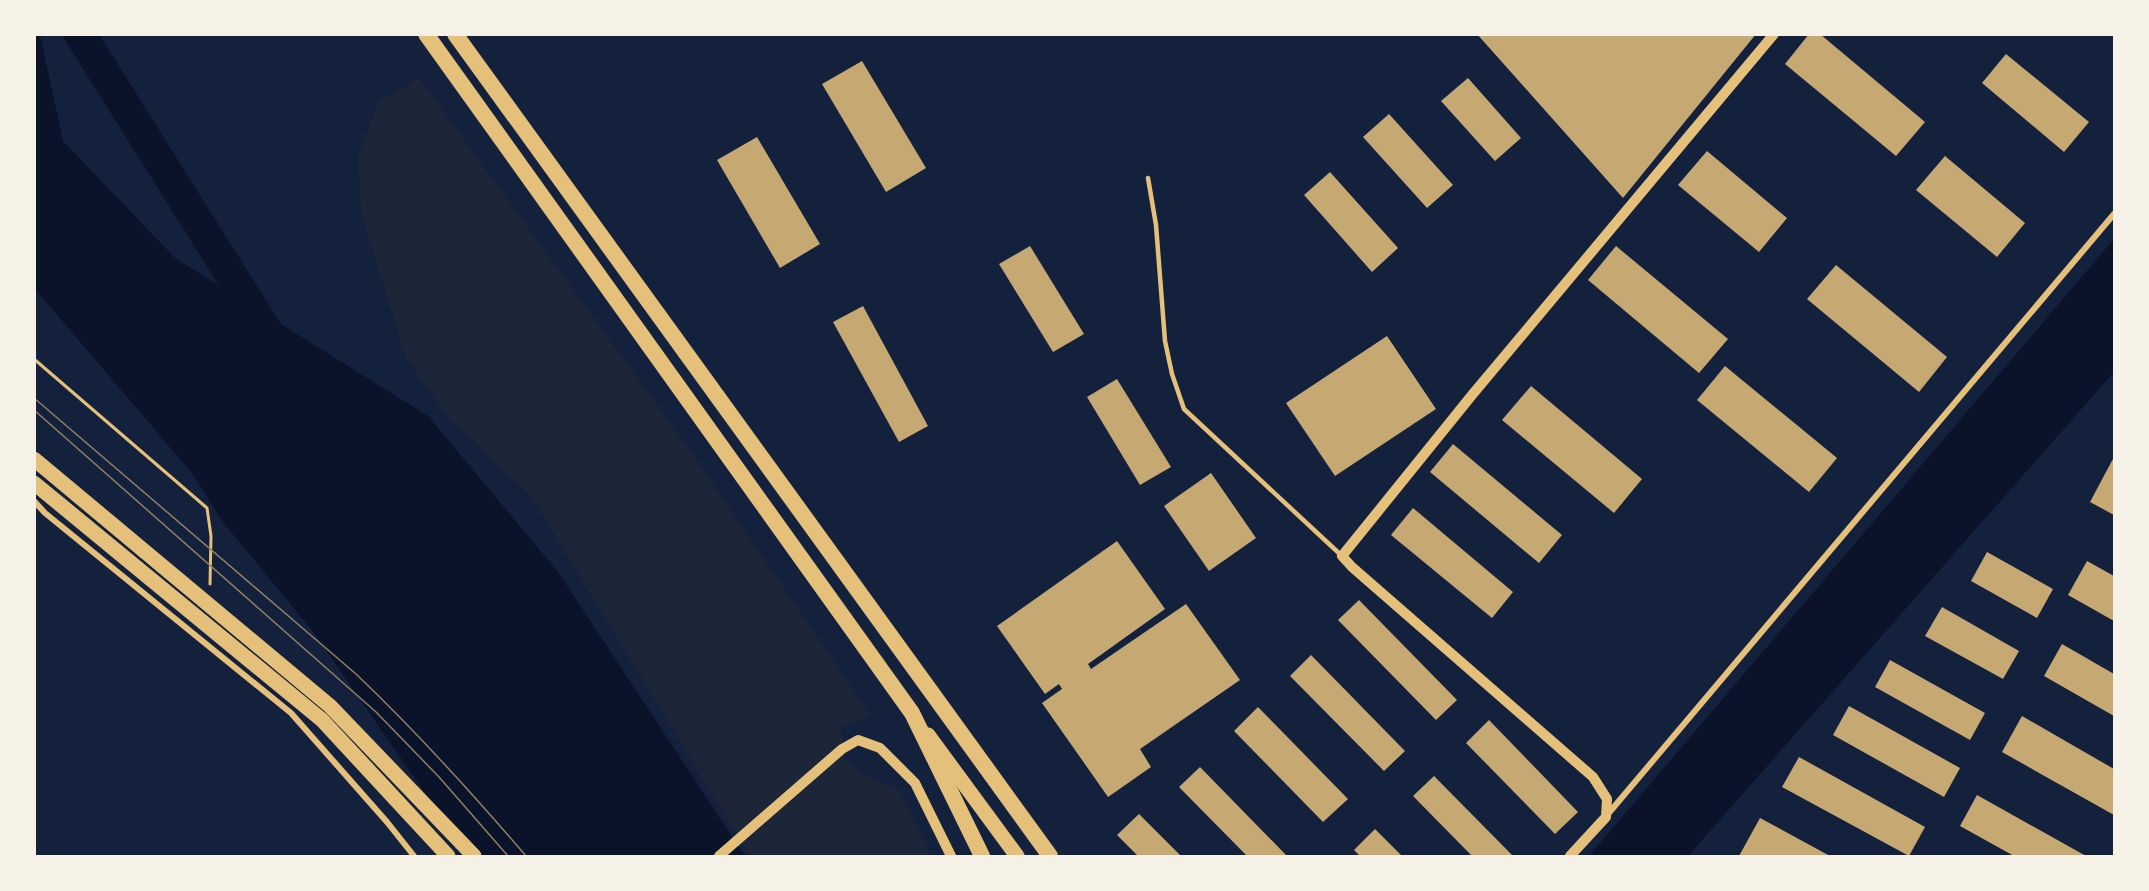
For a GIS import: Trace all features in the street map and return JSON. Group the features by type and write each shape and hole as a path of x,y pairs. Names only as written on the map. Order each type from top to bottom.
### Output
{"highway":[{"path":"426,34 912,713 982,856"},
{"path":"455,34 1050,856"}],"main road":[{"path":"34,459 330,706 474,856"},
{"path":"34,483 322,720 448,856"},
{"path":"912,713 1017,856"}],"street":[{"path":"1606,817 1607,799 1593,777 1342,556 1472,395 1774,34"},
{"path":"1570,856 1606,817 2115,214"},
{"path":"34,501 45,513 291,713 414,856"},
{"path":"719,856 842,749 858,740 880,748 915,783 951,856"}],"lane":[{"path":"1148,178 1156,225 1165,341 1172,374 1184,409 1342,556"}],"path":[{"path":"34,359 207,508 211,536 210,591"}],"shaded area":[{"path":"34,35 40,35 63,141 175,258 428,416 558,572 745,856 477,856 427,796 314,633 223,522 191,472 35,289"},
{"path":"419,78 689,449 871,716 840,728 845,760 868,777 899,790 931,856 750,856 531,496 448,417 406,358 361,212 358,155 379,102"},
{"path":"2114,239 2114,372 1688,856 1589,856"}],"building":[{"path":"1477,34 1756,34 1623,198"},
{"path":"1809,34 1820,34 1925,122 1896,156 1785,64"},
{"path":"2006,54 2089,122 2064,152 1982,83"},
{"path":"862,61 926,168 886,192 822,84"},
{"path":"1468,78 1521,138 1495,161 1441,101"},
{"path":"1389,114 1453,185 1427,208 1363,137"},
{"path":"757,137 820,244 780,268 717,160"},
{"path":"1707,151 1787,218 1759,252 1678,185"},
{"path":"1945,156 2025,223 1997,257 1916,190"},
{"path":"1330,172 1398,248 1372,272 1304,195"},
{"path":"1030,246 1084,334 1053,352 999,264"},
{"path":"1616,246 1728,339 1699,373 1588,280"},
{"path":"1836,265 1947,357 1919,392 1807,299"},
{"path":"863,306 928,426 899,442 833,322"},
{"path":"1387,336 1436,409 1335,476 1286,403"},
{"path":"1725,366 1837,458 1809,492 1697,400"},
{"path":"1117,379 1171,467 1140,485 1087,397"},
{"path":"1531,386 1642,479 1614,513 1502,420"},
{"path":"1453,444 1562,535 1539,563 1430,472"},
{"path":"2114,457 2114,515 2090,502"},
{"path":"1211,473 1256,538 1209,571 1164,506"},
{"path":"1413,508 1513,592 1492,618 1391,535"},
{"path":"1117,541 1165,609 1088,664 1091,669 1186,604 1240,680 1140,749 1151,767 1108,797 1042,703 1062,689 1059,684 1045,694 997,626"},
{"path":"1987,552 2053,589 2037,618 1971,581"},
{"path":"2087,561 2114,576 2114,621 2068,595"},
{"path":"1359,600 1457,700 1436,720 1338,620"},
{"path":"1942,607 2019,651 2003,679 1925,636"},
{"path":"2062,644 2114,674 2114,716 2044,676"},
{"path":"1311,655 1405,751 1384,771 1290,676"},
{"path":"1890,660 1985,713 1970,740 1875,687"},
{"path":"1849,706 1960,768 1944,797 1833,735"},
{"path":"1258,707 1348,799 1323,822 1234,731"},
{"path":"2022,716 2114,769 2114,815 2002,752"},
{"path":"1489,720 1578,812 1555,834 1466,743"},
{"path":"1799,757 1925,827 1909,856 1782,787"},
{"path":"1200,767 1287,856 1247,856 1179,787"},
{"path":"1434,776 1513,856 1472,856 1413,796"},
{"path":"1977,795 2086,856 2014,856 1960,826"},
{"path":"1139,814 1181,856 1138,856 1117,835"},
{"path":"1760,818 1830,856 1739,856"},
{"path":"1375,829 1402,856 1360,856 1354,850"}],"waterway":[{"path":"80,34 272,340"}],"tram line":[{"path":"34,398 356,674 444,763 526,856"},
{"path":"34,410 376,712 439,777 508,856"}]}
